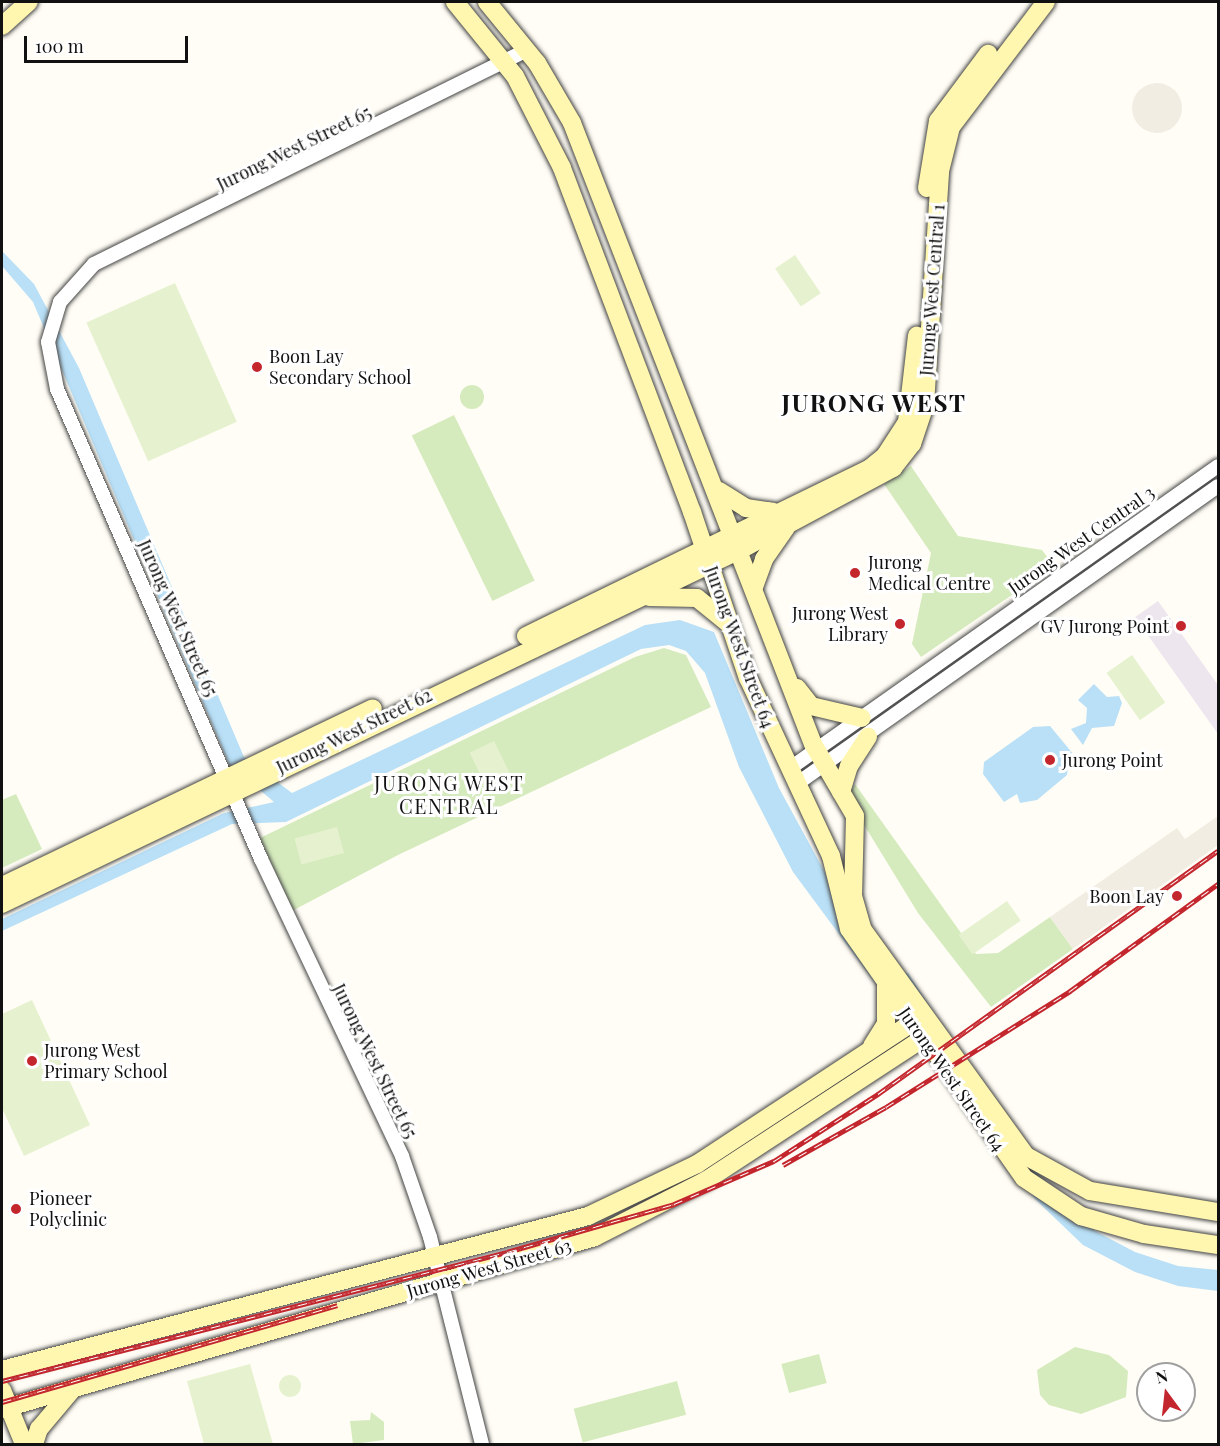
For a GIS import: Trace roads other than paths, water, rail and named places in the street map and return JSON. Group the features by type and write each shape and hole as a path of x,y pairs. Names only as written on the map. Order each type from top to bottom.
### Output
{"street":[{"path":"2,26 29,2"},
{"name":"Jurong West Street 64","path":"455,2 506,64 562,168 692,512 733,630 793,776 831,856 849,929 885,984 917,1019"},
{"name":"Jurong West Street 64","path":"487,2 527,50 576,132 660,354 719,491 786,676 821,757 855,816 853,896 863,930 927,1035 1015,1169 1050,1199 1081,1216 1144,1234 1218,1245"},
{"name":"Jurong West Central 1","path":"706,555 740,550 785,518 866,471 885,456 907,422 929,160 938,121 1032,2"},
{"name":"Jurong West Central 1","path":"706,555 732,532 785,518 870,484 893,468 912,444 925,405 940,171 951,127 1046,2"},
{"name":"Jurong West Street 65","path":"482,1444 442,1283 402,1156 314,977 57,389 50,365 51,323 76,280 94,264 506,64 527,50"},
{"name":"Jurong West Central 3","path":"793,776 821,757 862,718 1218,466"},
{"name":"Jurong West Central 3","path":"821,757 868,737 1218,486"},
{"path":"719,491 755,511 785,518 764,559 754,587"},
{"path":"663,567 686,539 692,512"},
{"name":"Jurong West Street 62","path":"2,886 635,600 706,555"},
{"name":"Jurong West Street 62","path":"2,904 229,784 663,567 706,555"},
{"path":"635,600 697,598 733,630"},
{"path":"786,676 811,706 862,718"},
{"path":"841,792 849,766 868,737"},
{"path":"863,1057 886,1024 885,984"},
{"name":"Jurong West Street 63","path":"2,1370 588,1216 647,1192 863,1057 917,1019"},
{"name":"Jurong West Street 64","path":"927,1035 1012,1144 1053,1176 1090,1191 1218,1212"},
{"name":"Jurong West Street 63","path":"5,1408 442,1283 644,1217 927,1035"},
{"path":"34,1444 53,1409 75,1387"},
{"path":"2,1390 5,1408 24,1444"}],"water":[{"path":"2,251 34,284 79,368 244,757 292,793 645,625 680,620 714,632 779,788 834,889 896,974 908,973 1049,1190 1095,1231 1135,1252 1178,1266 1218,1270 1218,1291 1178,1286 1135,1272 1083,1245 1035,1199 793,872 739,767 705,673 686,651 669,645 641,649 286,822 232,824 2,931 2,919 224,813 274,802 229,764 33,302 2,266"},
{"path":"1094,684 1107,697 1119,696 1122,703 1114,726 1092,728 1083,745 1071,729 1086,723 1087,708 1078,700"},
{"path":"1050,726 1074,755 1060,763 1068,767 1067,775 1037,800 1020,803 1017,794 1004,802 983,774 984,762 1033,727"}],"railway":[{"path":"2,1381 507,1252 674,1204 774,1161 878,1094 1218,851"},
{"path":"783,1165 886,1107 1070,991 1218,884"},
{"path":"2,1402 337,1305"}],"place":[{"name":"Boon Lay Secondary School","path":"257,367"},
{"name":"Jurong Medical Centre","path":"855,573"},
{"name":"Jurong West Library","path":"900,624"},
{"name":"GV Jurong Point","path":"1181,626"},
{"name":"Jurong Point","path":"1050,760"},
{"name":"Boon Lay","path":"1177,896"},
{"name":"Jurong West Primary School","path":"32,1061"},
{"name":"Pioneer Polyclinic","path":"16,1209"}],"district":[{"name":"JURONG WEST","path":"874,403"},
{"name":"JURONG WEST CENTRAL","path":"449,794"}]}
